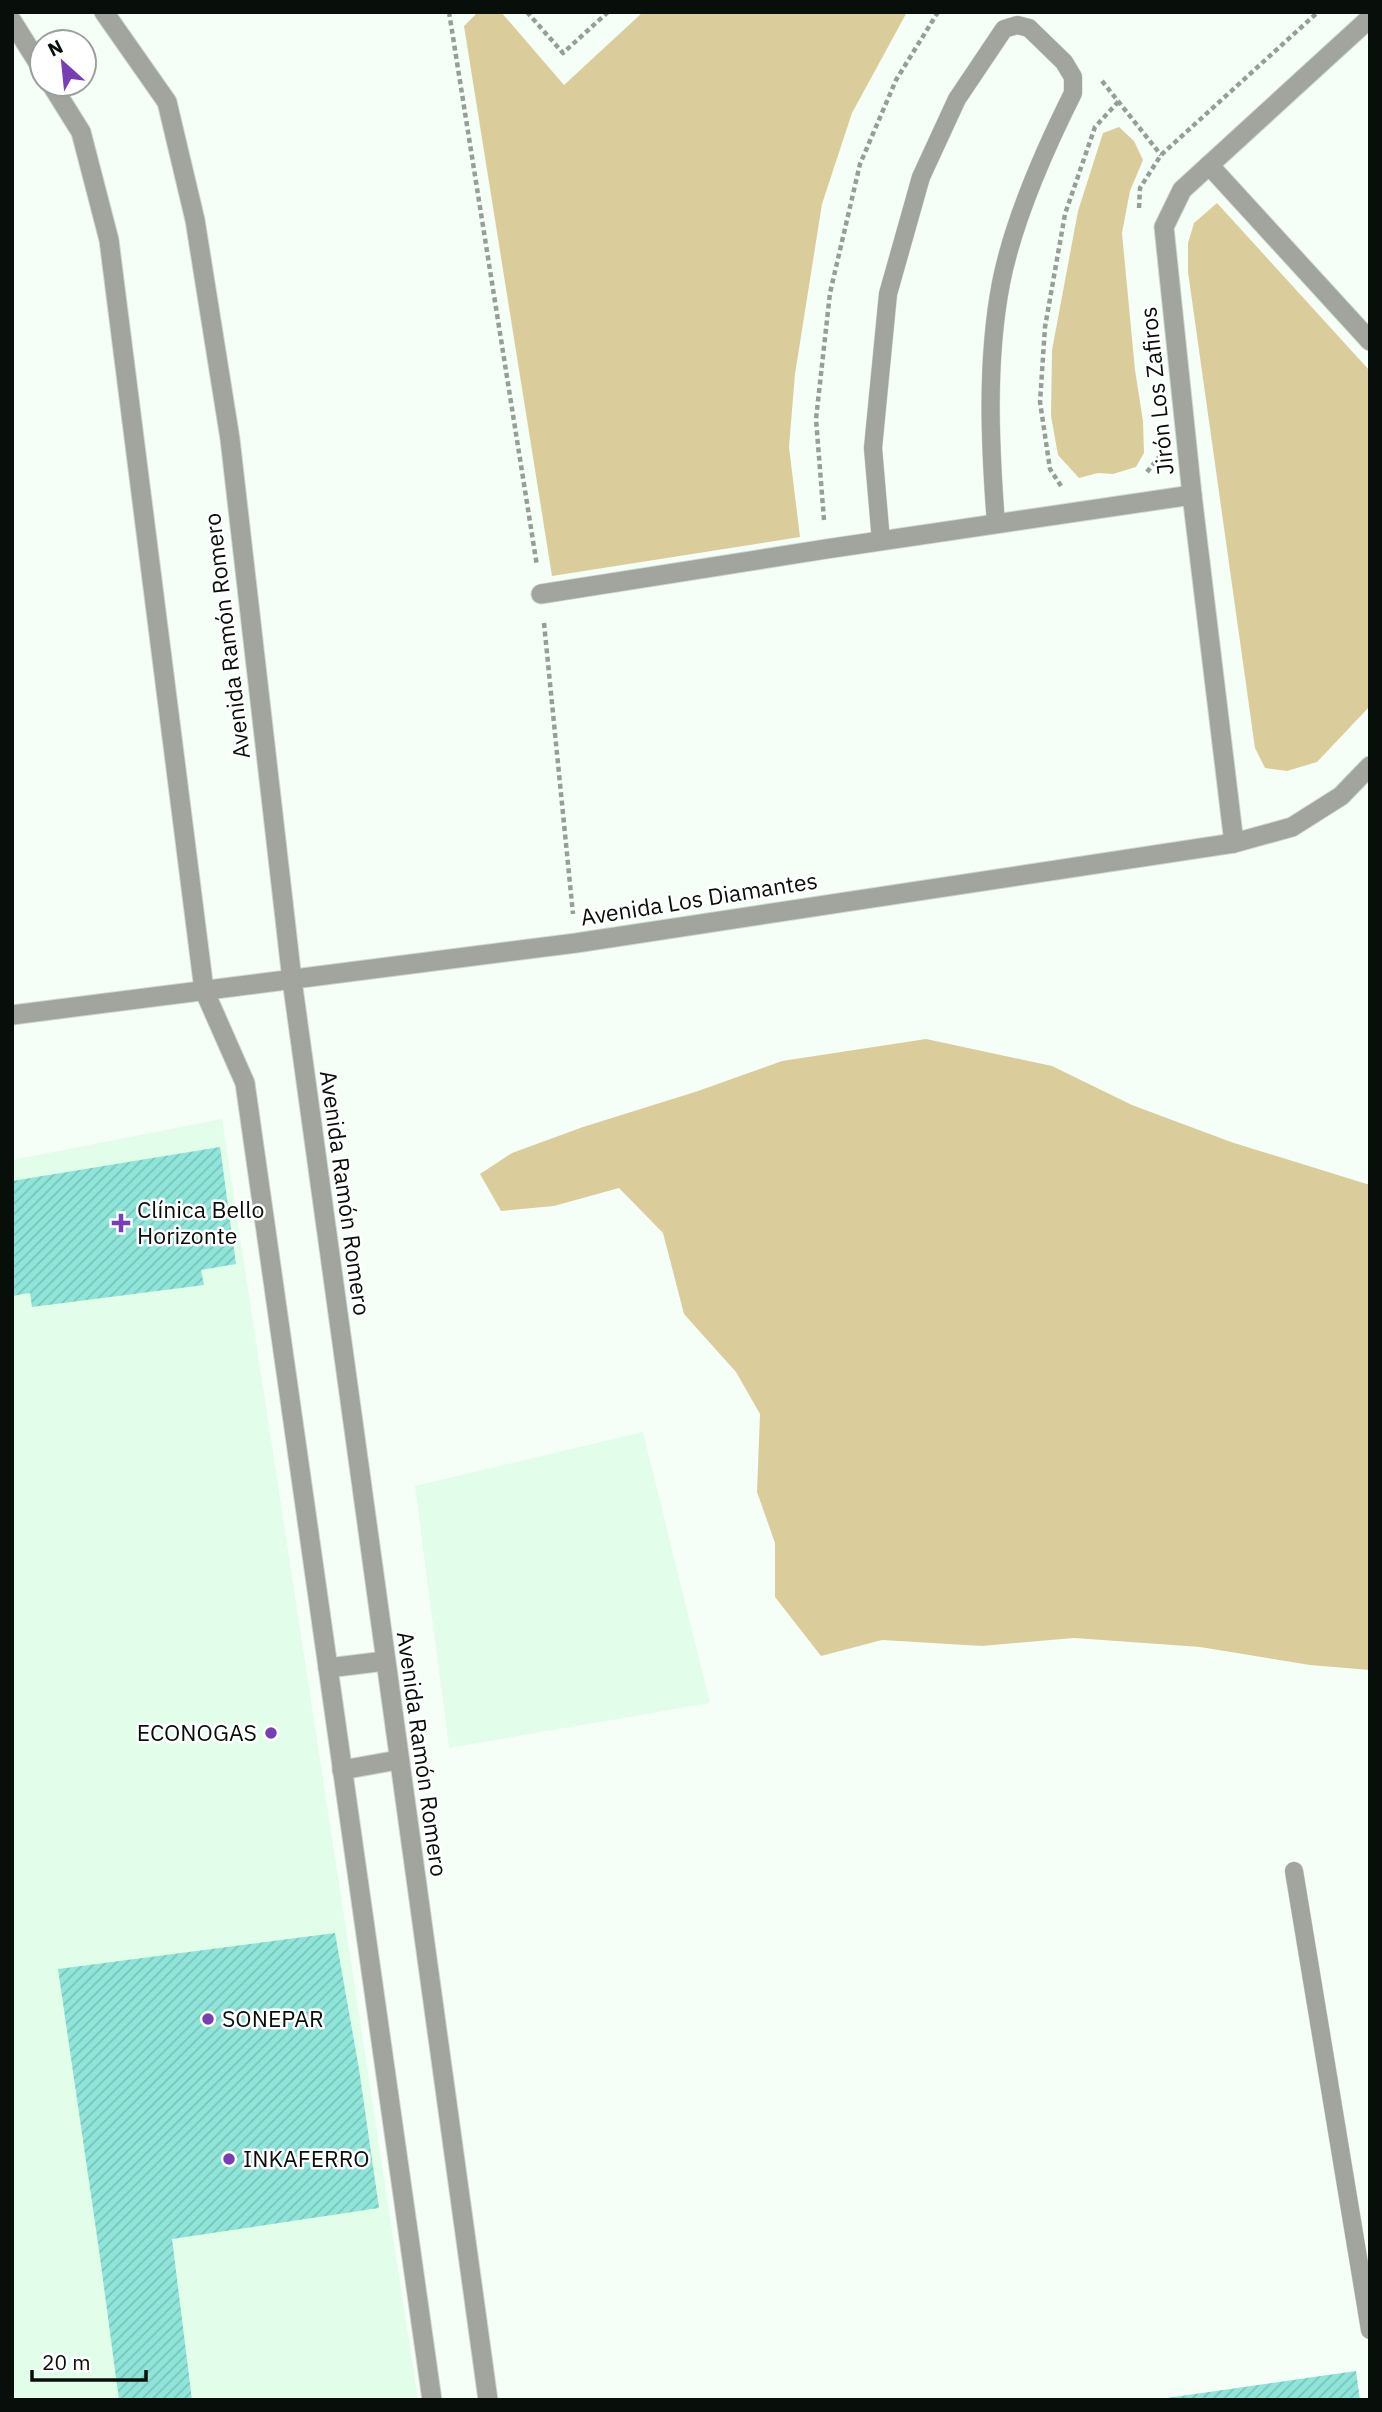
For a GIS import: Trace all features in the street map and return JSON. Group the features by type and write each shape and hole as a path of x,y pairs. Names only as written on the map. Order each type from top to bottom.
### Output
{"street":[{"name":"Avenida Ramón Romero","path":"104,12 167,102 195,220 229,439 292,979 488,2400"},
{"name":"Jirón Los Zafiros","path":"1234,843 1192,495 1164,227 1182,190 1370,18"},
{"path":"12,21 28,47"},
{"path":"60,98 81,132 109,240 204,990 245,1083 432,2400"},
{"path":"1209,165 1370,341"},
{"path":"541,594 1192,495"},
{"name":"Avenida Los Diamantes","path":"12,1015 576,943 1234,843 1292,827 1341,796 1370,766"},
{"path":"328,1668 384,1661"},
{"path":"342,1770 398,1760"}],"lane":[{"path":"881,541 873,448 888,294 898,253 921,177 957,99 1004,29 1017,25 1029,28 1064,62 1073,77 1073,93 1024,204 1001,282 992,357 996,524"},
{"path":"1294,1871 1370,2330"}],"path":[{"path":"449,12 541,594 576,943"},
{"path":"527,12 563,53 608,12"},
{"path":"826,549 816,419 831,293 860,164 896,80 937,12"},
{"path":"1061,487 1050,468 1040,402 1045,327 1065,214 1095,127 1119,101"}],"shaded area":[{"path":"478,12 501,12 564,85 643,12 907,12 852,113 822,204 795,374 789,447 800,537 552,576 464,26"},
{"path":"1119,127 1134,141 1143,160 1130,191 1122,233 1135,370 1143,421 1144,453 1136,467 1113,474 1098,473 1079,478 1058,455 1051,416 1052,350 1078,211 1103,133"},
{"path":"1217,203 1370,371 1370,706 1317,762 1287,771 1265,768 1255,748 1188,272 1188,243 1194,223"},
{"path":"926,1039 1052,1066 1132,1105 1231,1142 1370,1185 1370,1670 1310,1665 1200,1647 1074,1638 982,1646 882,1640 821,1656 775,1597 775,1543 757,1492 760,1414 736,1372 684,1314 663,1233 619,1188 554,1206 501,1211 480,1174 512,1153 782,1061"},
{"path":"222,1119 418,2400 12,2400 12,1160"},
{"path":"643,1432 710,1703 449,1748 415,1486"}],"building":[{"name":"Clínica Bello Horizonte","path":"220,1147 236,1264 201,1270 204,1285 32,1307 30,1293 12,1296 12,1181"},
{"path":"335,1933 359,2069 379,2208 172,2239 192,2400 119,2400 58,1969"},
{"path":"1356,2371 1360,2400 1167,2400 1167,2398"}],"place":[{"name":"Clínica Bello Horizonte","path":"121,1223"},
{"name":"ECONOGAS","path":"271,1733"},
{"name":"SONEPAR","path":"208,2019"},
{"name":"INKAFERRO","path":"229,2159"}]}
